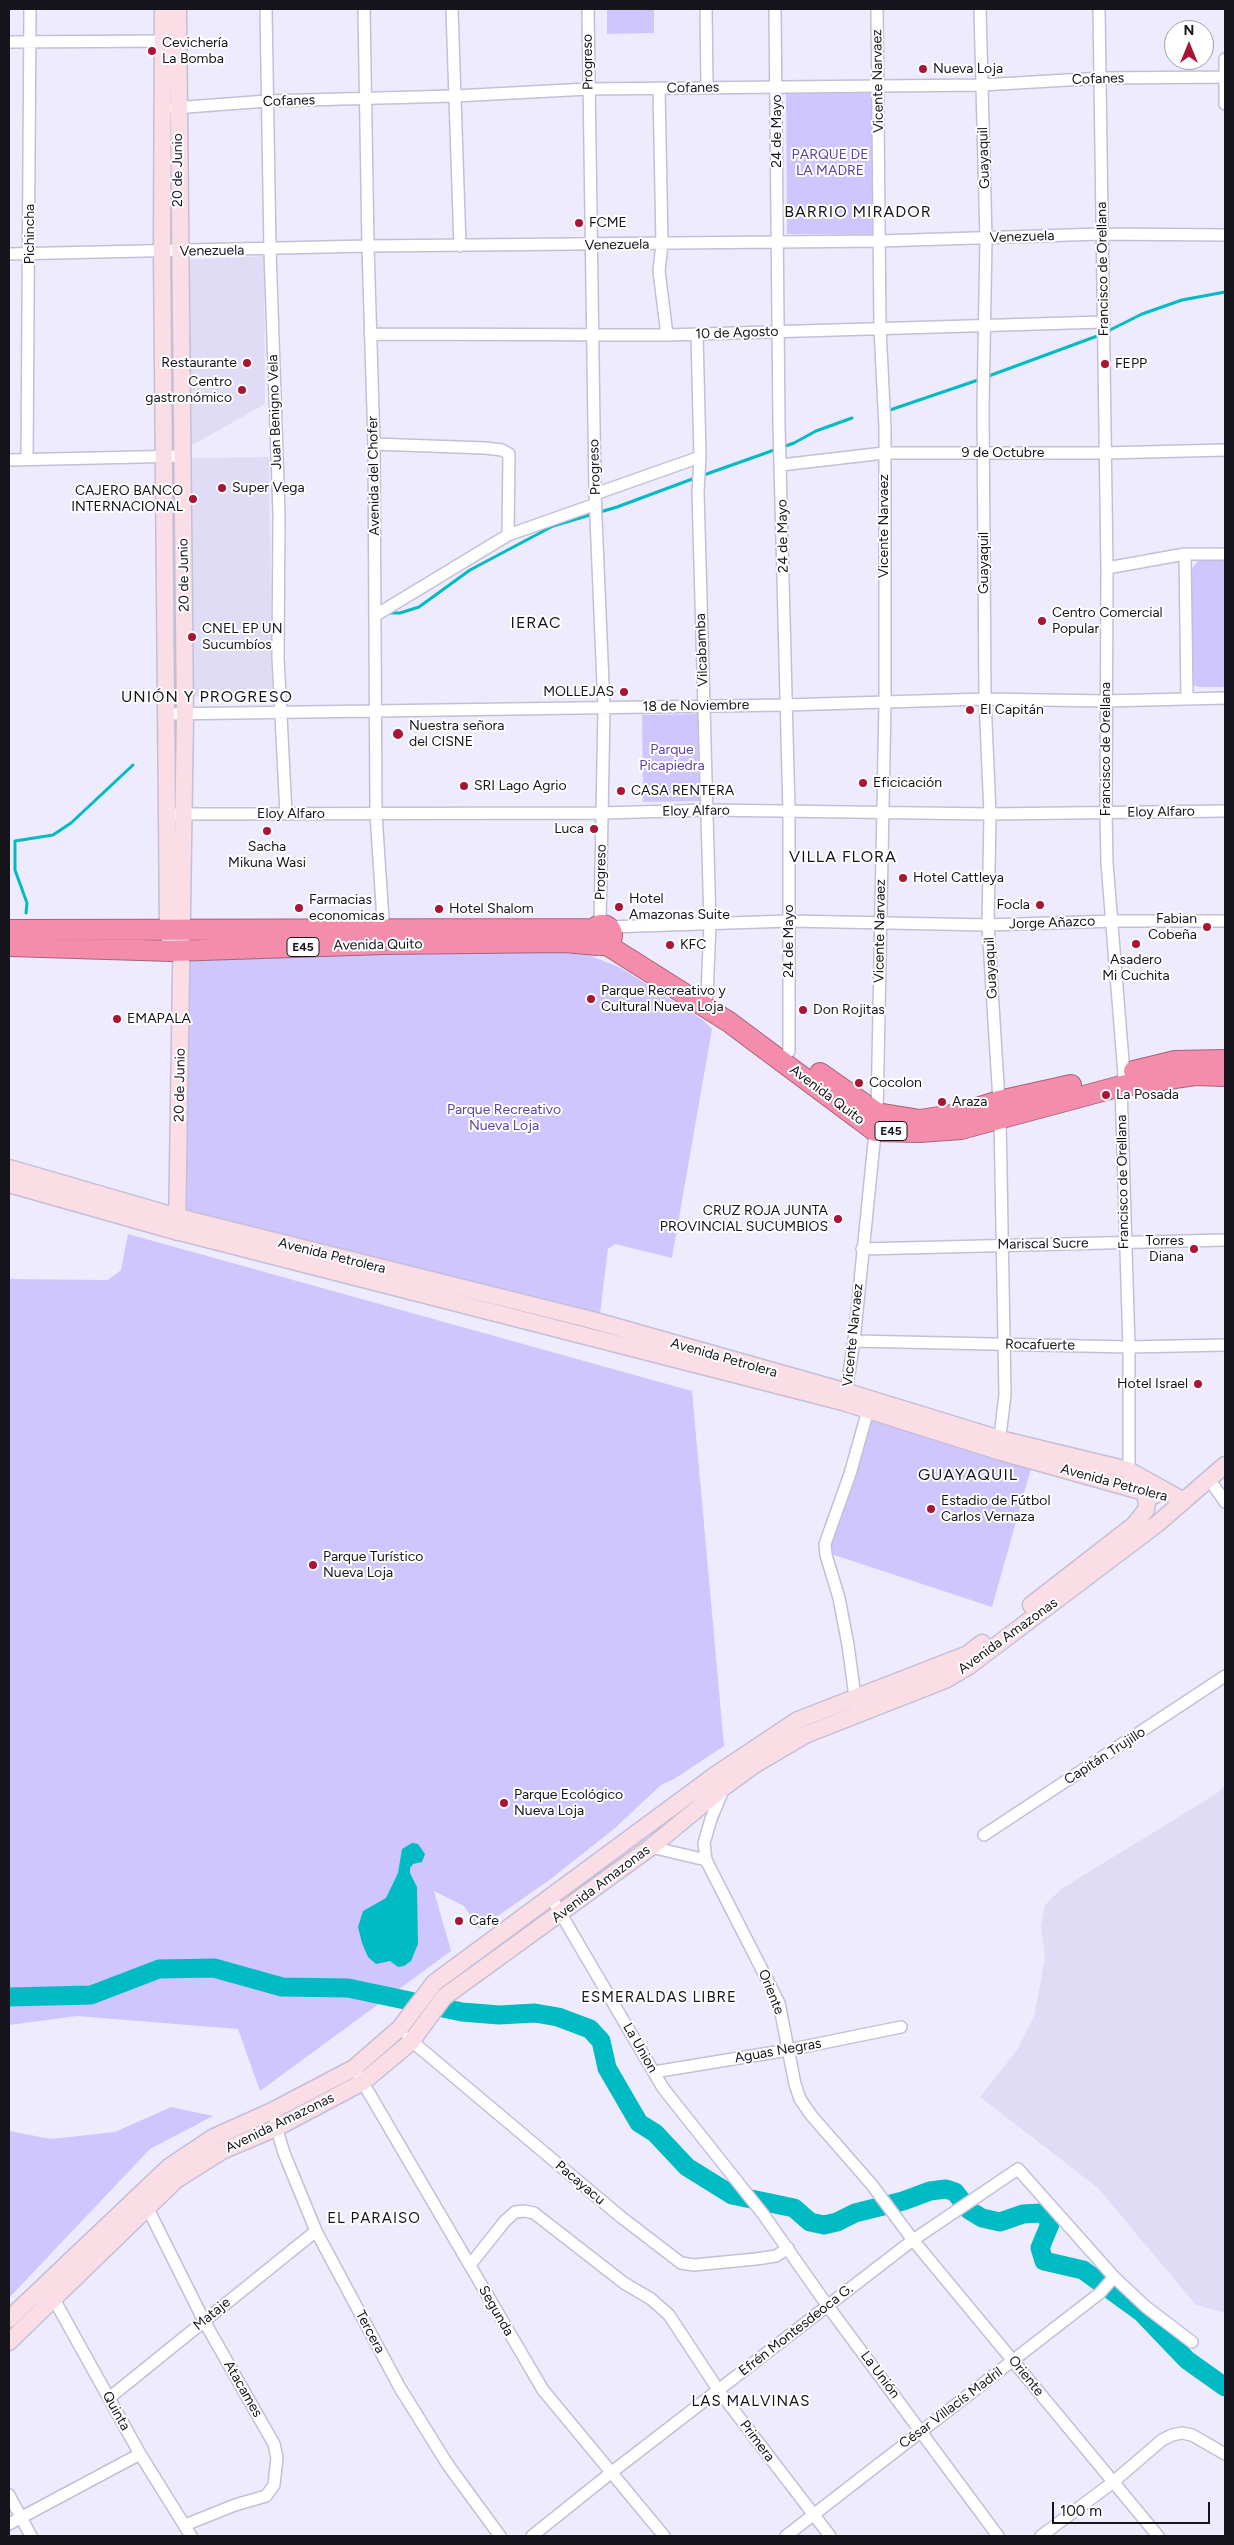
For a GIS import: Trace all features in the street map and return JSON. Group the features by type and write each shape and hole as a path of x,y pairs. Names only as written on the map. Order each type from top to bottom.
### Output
{"highway":[{"name":"Avenida Quito","path":"9,930 174,931 384,936 603,935 707,996 876,1122 920,1132 961,1129 999,1109 1122,1080 1175,1061 1225,1060"},
{"name":"Avenida Quito","path":"603,935 721,1017 786,1056"},
{"name":"Avenida Quito","path":"9,946 176,951 384,936"},
{"name":"Avenida Quito","path":"1122,1080 1225,1076"}],"main road":[{"name":"20 de Junio","path":"163,9 171,41"},
{"name":"20 de Junio","path":"173,1223 176,951 167,813 162,252 170,108 171,41 178,9"},
{"name":"20 de Junio","path":"170,108 179,251 184,456 185,814 174,931"},
{"name":"Avenida Petrolera","path":"9,1168 173,1223"},
{"name":"Avenida Petrolera","path":"9,1184 592,1320 999,1445 1137,1490 1184,1501"},
{"name":"Avenida Petrolera","path":"845,1397 868,1410 999,1445 1128,1470 1184,1501"},
{"name":"Avenida Amazonas","path":"9,2342 176,2180 222,2151 276,2128 363,2082 415,2037 444,1998 651,1847 754,1765 804,1735 945,1680 969,1666 1184,1501 1225,1465"},
{"name":"Avenida Amazonas","path":"9,2319 169,2166 214,2137 272,2111 354,2068 404,2024 434,1983 744,1755 798,1720 968,1654 1134,1525 1146,1510 1147,1503 1137,1490"}],"street":[{"name":"Pichincha","path":"27,460 30,254 30,9"},
{"name":"Juan Benigno Vela","path":"266,9 270,250 279,514 278,657 286,814"},
{"name":"Avenida del Chofer","path":"364,9 374,444 376,814 384,936"},
{"path":"452,9 460,246"},
{"name":"Progreso","path":"588,9 595,499 604,708 603,935"},
{"path":"706,9 707,87"},
{"name":"24 de Mayo","path":"775,9 778,87 779,425 782,465 789,811 786,1056"},
{"name":"Vicente Narvaez","path":"845,1397 854,1341 876,1122 885,703 885,428 880,328 877,9"},
{"name":"Guayaquil","path":"980,9 986,239 983,407 985,699 990,814 988,925 999,1109 1005,1395 999,1445"},
{"name":"Francisco de Orellana","path":"1099,9 1102,78 1101,234 1107,568 1107,863 1113,920 1122,1080 1124,1242 1129,1347 1128,1470 1137,1490"},
{"path":"9,42 171,41"},
{"path":"1225,59 1225,104"},
{"name":"Cofanes","path":"170,108 267,101 454,96 588,89 982,85 1102,78 1225,77"},
{"path":"659,88 662,244 659,271 667,335"},
{"name":"Venezuela","path":"9,254 270,250 368,246 592,246 880,241 1101,234 1225,235"},
{"name":"10 de Agosto","path":"370,334 592,333 667,335 1103,322"},
{"name":"Vilcabamba","path":"696,334 700,457 698,492 703,706 708,810 710,923 707,996"},
{"path":"374,444 485,448 502,450 509,454 508,535"},
{"name":"9 de Octubre","path":"782,465 884,453 1105,453 1225,450"},
{"path":"9,460 184,456"},
{"path":"376,615 508,535 700,457"},
{"path":"1107,568 1185,554 1225,554"},
{"path":"1185,554 1188,698"},
{"name":"18 de Noviembre","path":"167,714 185,716 376,711 786,705 985,699 1106,700 1225,698"},
{"name":"Eloy Alfaro","path":"167,813 603,813 708,810 882,814 990,814 1225,811"},
{"name":"Jorge Añazco","path":"603,935 710,923 789,921 988,925 1113,920 1225,921"},
{"name":"Mariscal Sucre","path":"862,1249 1001,1244 1225,1240"},
{"name":"Rocafuerte","path":"854,1341 1129,1347 1225,1345"},
{"path":"860,1714 854,1697 848,1645 825,1544 868,1410"},
{"path":"1208,1479 1225,1502"},
{"name":"Capitán Trujillo","path":"984,1835 1225,1676"},
{"name":"Oriente","path":"724,1787 704,1842 706,1860 772,1988 783,2019 796,2091 805,2106 872,2185 913,2240 1014,2360 1112,2483 1158,2536"},
{"path":"651,1847 706,1860"},
{"name":"La Union","path":"551,1897 663,2088 763,2214"},
{"name":"Pacayacu","path":"404,2024 415,2037 621,2217 681,2262 694,2265 756,2259 776,2256 788,2248"},
{"name":"Aguas Negras","path":"654,2072 788,2050 901,2027"},
{"name":"Segunda","path":"354,2068 543,2390 664,2536"},
{"name":"Tercera","path":"272,2111 284,2154 316,2231 400,2388 448,2465 500,2536"},
{"name":"Efrén Montesdeoca G.","path":"532,2536 913,2240 1018,2170 1111,2280"},
{"name":"Atacames","path":"147,2207 204,2321 274,2444 277,2458 274,2485 266,2496 235,2505 184,2525"},
{"name":"Primera","path":"470,2265 505,2221 515,2212 524,2210 534,2214 575,2243 624,2283 651,2299 669,2315 719,2391 830,2536"},
{"name":"La Unión","path":"763,2214 827,2305 998,2536"},
{"name":"Mataje","path":"108,2398 316,2231"},
{"path":"1111,2280 1192,2342"},
{"name":"César Villacís Madril","path":"786,2536 920,2430 1100,2293 1111,2280"},
{"name":"Quinta","path":"44,2285 55,2298 108,2398 191,2536"},
{"path":"1041,2536 1112,2483 1162,2440 1182,2433 1202,2438 1225,2454"},
{"path":"9,2524 22,2519 140,2454"},
{"path":"9,2495 31,2536"}],"shaded area":[{"path":"264,256 265,404 189,447 184,260"},
{"path":"269,457 272,694 188,697 186,458"},
{"path":"1225,1785 1225,2313 1196,2305 1098,2188 980,2097 1017,2050 1034,2017 1045,1957 1041,1926 1045,1905 1061,1889 1216,1794"}],"green space":[{"path":"607,9 654,9 654,33 607,34"},
{"name":"PARQUE DE LA MADRE","path":"873,91 874,234 787,234 786,92"},
{"path":"1200,558 1225,558 1225,687 1199,687 1191,685 1190,571"},
{"name":"Parque Picapiedra","path":"700,714 702,801 643,802 642,715"},
{"name":"Parque Recreativo Nueva Loja","path":"565,950 581,952 621,968 703,1020 712,1029 672,1258 615,1244 608,1249 600,1313 498,1290 184,1209 188,958"},
{"path":"128,1234 692,1391 724,1746 674,1779 661,1785 614,1829 548,1881 479,1929 464,1906 434,1891 451,1951 260,2091 238,2029 77,2016 9,2025 9,1279 108,1280 121,1270"},
{"name":"Estadio de Fútbol Carlos Vernaza","path":"869,1417 1032,1465 992,1607 828,1553"},
{"path":"171,2107 213,2116 150,2149 9,2298 9,2131 51,2139 115,2132"}],"water":[{"path":"412,1843 418,1844 425,1854 422,1862 413,1864 410,1868 410,1873 417,1887 418,1944 411,1961 404,1966 398,1967 390,1961 376,1964 368,1957 358,1927 363,1911 386,1898 398,1873 402,1849"}],"waterway":[{"path":"1106,332 1142,314 1182,300 1225,292"},
{"path":"986,377 1100,335"},
{"path":"887,411 981,379"},
{"path":"701,476 794,443 816,431 852,418"},
{"path":"386,613 400,613 419,607 470,570 553,526 617,507 695,478"},
{"path":"26,913 27,903 15,870 15,841 53,835 71,823 133,765"},
{"path":"9,1997 91,1995 159,1969 214,1968 282,1987 348,1988 462,2012 499,2015 535,2013 558,2017 590,2029 601,2041 607,2068 639,2123 655,2133 687,2167 732,2195 794,2208 810,2222 824,2225 837,2222 855,2213 903,2201 930,2191 946,2189 955,2192 969,2210 982,2218 1000,2222 1023,2214 1040,2213 1047,2217 1050,2224 1040,2248 1044,2261 1083,2270 1141,2312 1187,2360 1225,2387"}],"place":[{"name":"Cevichería La Bomba","path":"152,51"},
{"name":"Nueva Loja","path":"923,69"},
{"name":"FCME","path":"579,223"},
{"name":"Restaurante","path":"247,363"},
{"name":"FEPP","path":"1105,364"},
{"name":"Centro gastronómico","path":"242,390"},
{"name":"Super Vega","path":"222,488"},
{"name":"CAJERO BANCO INTERNACIONAL","path":"193,499"},
{"name":"Centro Comercial Popular","path":"1042,621"},
{"name":"CNEL EP UN Sucumbíos","path":"192,637"},
{"name":"MOLLEJAS","path":"624,692"},
{"name":"El Capitán","path":"970,710"},
{"name":"Nuestra señora del CISNE","path":"398,734"},
{"name":"Eficicación","path":"863,783"},
{"name":"SRI Lago Agrio","path":"464,786"},
{"name":"CASA RENTERA","path":"621,791"},
{"name":"Luca","path":"594,829"},
{"name":"Sacha Mikuna Wasi","path":"267,831"},
{"name":"Hotel Cattleya","path":"903,878"},
{"name":"Focla","path":"1040,905"},
{"name":"Hotel Amazonas Suite","path":"619,907"},
{"name":"Farmacias economicas","path":"299,908"},
{"name":"Hotel Shalom","path":"439,909"},
{"name":"Fabian Cobeña","path":"1207,927"},
{"name":"Asadero Mi Cuchita","path":"1136,944"},
{"name":"KFC","path":"670,945"},
{"name":"Parque Recreativo y Cultural Nueva Loja","path":"591,999"},
{"name":"Don Rojitas","path":"803,1010"},
{"name":"EMAPALA","path":"117,1019"},
{"name":"Cocolon","path":"859,1083"},
{"name":"La Posada","path":"1106,1095"},
{"name":"Araza","path":"942,1102"},
{"name":"CRUZ ROJA JUNTA PROVINCIAL SUCUMBIOS","path":"838,1219"},
{"name":"Torres Diana","path":"1194,1249"},
{"name":"Hotel Israel","path":"1198,1384"},
{"name":"Estadio de Fútbol Carlos Vernaza","path":"931,1509"},
{"name":"Parque Turístico Nueva Loja","path":"313,1565"},
{"name":"Parque Ecológico Nueva Loja","path":"504,1803"},
{"name":"Cafe","path":"459,1921"}],"district":[{"name":"BARRIO MIRADOR","path":"858,212"},
{"name":"IERAC","path":"536,623"},
{"name":"UNIÓN Y PROGRESO","path":"207,697"},
{"name":"VILLA FLORA","path":"843,857"},
{"name":"GUAYAQUIL","path":"968,1475"},
{"name":"ESMERALDAS LIBRE","path":"659,1998"},
{"name":"EL PARAISO","path":"374,2219"},
{"name":"LAS MALVINAS","path":"751,2402"}]}
